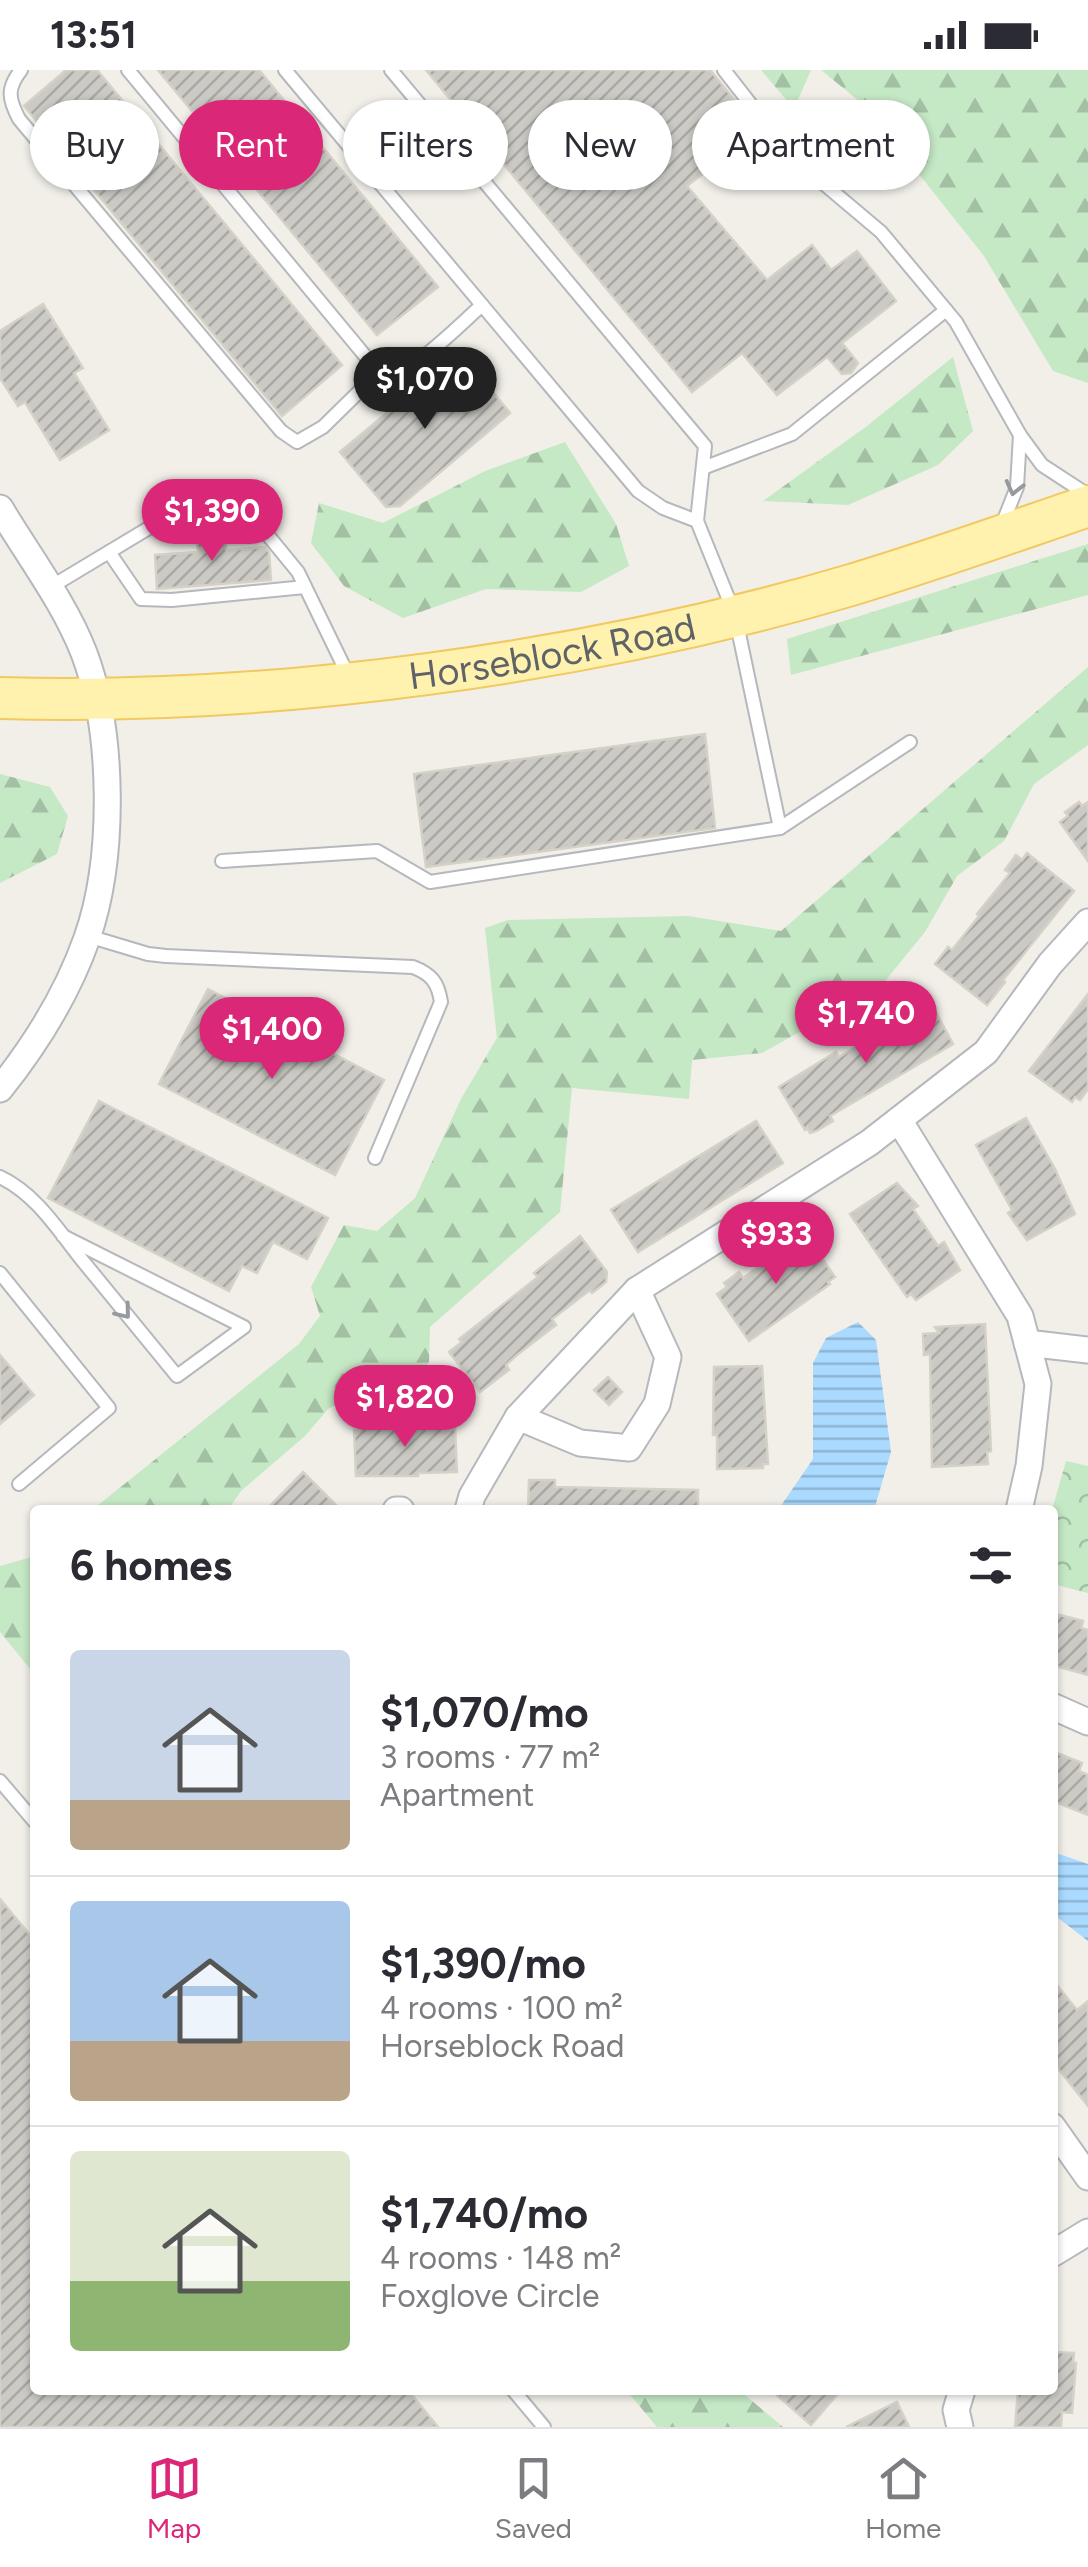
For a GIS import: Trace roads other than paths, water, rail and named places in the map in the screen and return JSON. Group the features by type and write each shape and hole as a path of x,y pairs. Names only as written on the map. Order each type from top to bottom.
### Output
{"main road":[{"name":"Horseblock Road","path":"0,698 96,698 350,681 566,651 848,586 1088,506"}],"street":[{"path":"0,508 75,633 96,698 104,753 105,824 98,897 88,936 36,1040 0,1089"},
{"path":"469,1505 518,1417 637,1290 869,1143 986,1052 1050,964 1088,922"},
{"path":"899,1120 1020,1316 1038,1384 1030,1466 1019,1505"},
{"path":"518,1417 580,1443 628,1448 658,1404 668,1357 637,1290"},
{"path":"1027,1342 1088,1350"},
{"path":"1058,1709 1088,1722"},
{"path":"1058,2134 1088,2177"},
{"path":"1058,2250 1088,2232"},
{"path":"960,2395 956,2410 960,2427"}],"lane":[{"path":"21,70 10,84 9,101 19,118 281,432 298,442 324,427 381,370"},
{"path":"128,70 372,364 381,370 394,373 409,366 482,305"},
{"path":"285,70 638,491 663,508 697,520"},
{"path":"391,70 705,446 697,520 735,615 780,828"},
{"path":"724,70 792,156 882,232 946,310 1020,436 1042,465 1088,495"},
{"path":"702,468 792,434 946,310"},
{"path":"996,538 1016,487 1020,436"},
{"path":"48,588 207,493 262,528 298,572 350,681"},
{"path":"109,552 140,598 172,600 305,586"},
{"path":"222,861 377,851 430,882 780,828 910,742"},
{"path":"88,936 166,956 413,966 429,973 438,986 441,1002 375,1158"},
{"path":"0,1177 36,1203 62,1236 176,1376 244,1327 62,1236"},
{"path":"0,1273 110,1408 19,1484"},
{"path":"0,1781 30,1816"},
{"path":"516,2395 544,2427"}],"water":[{"path":"858,1322 876,1340 891,1452 875,1505 781,1505 813,1459 813,1363 826,1338"},
{"path":"1058,1854 1088,1864 1088,1941 1058,1918"}]}
